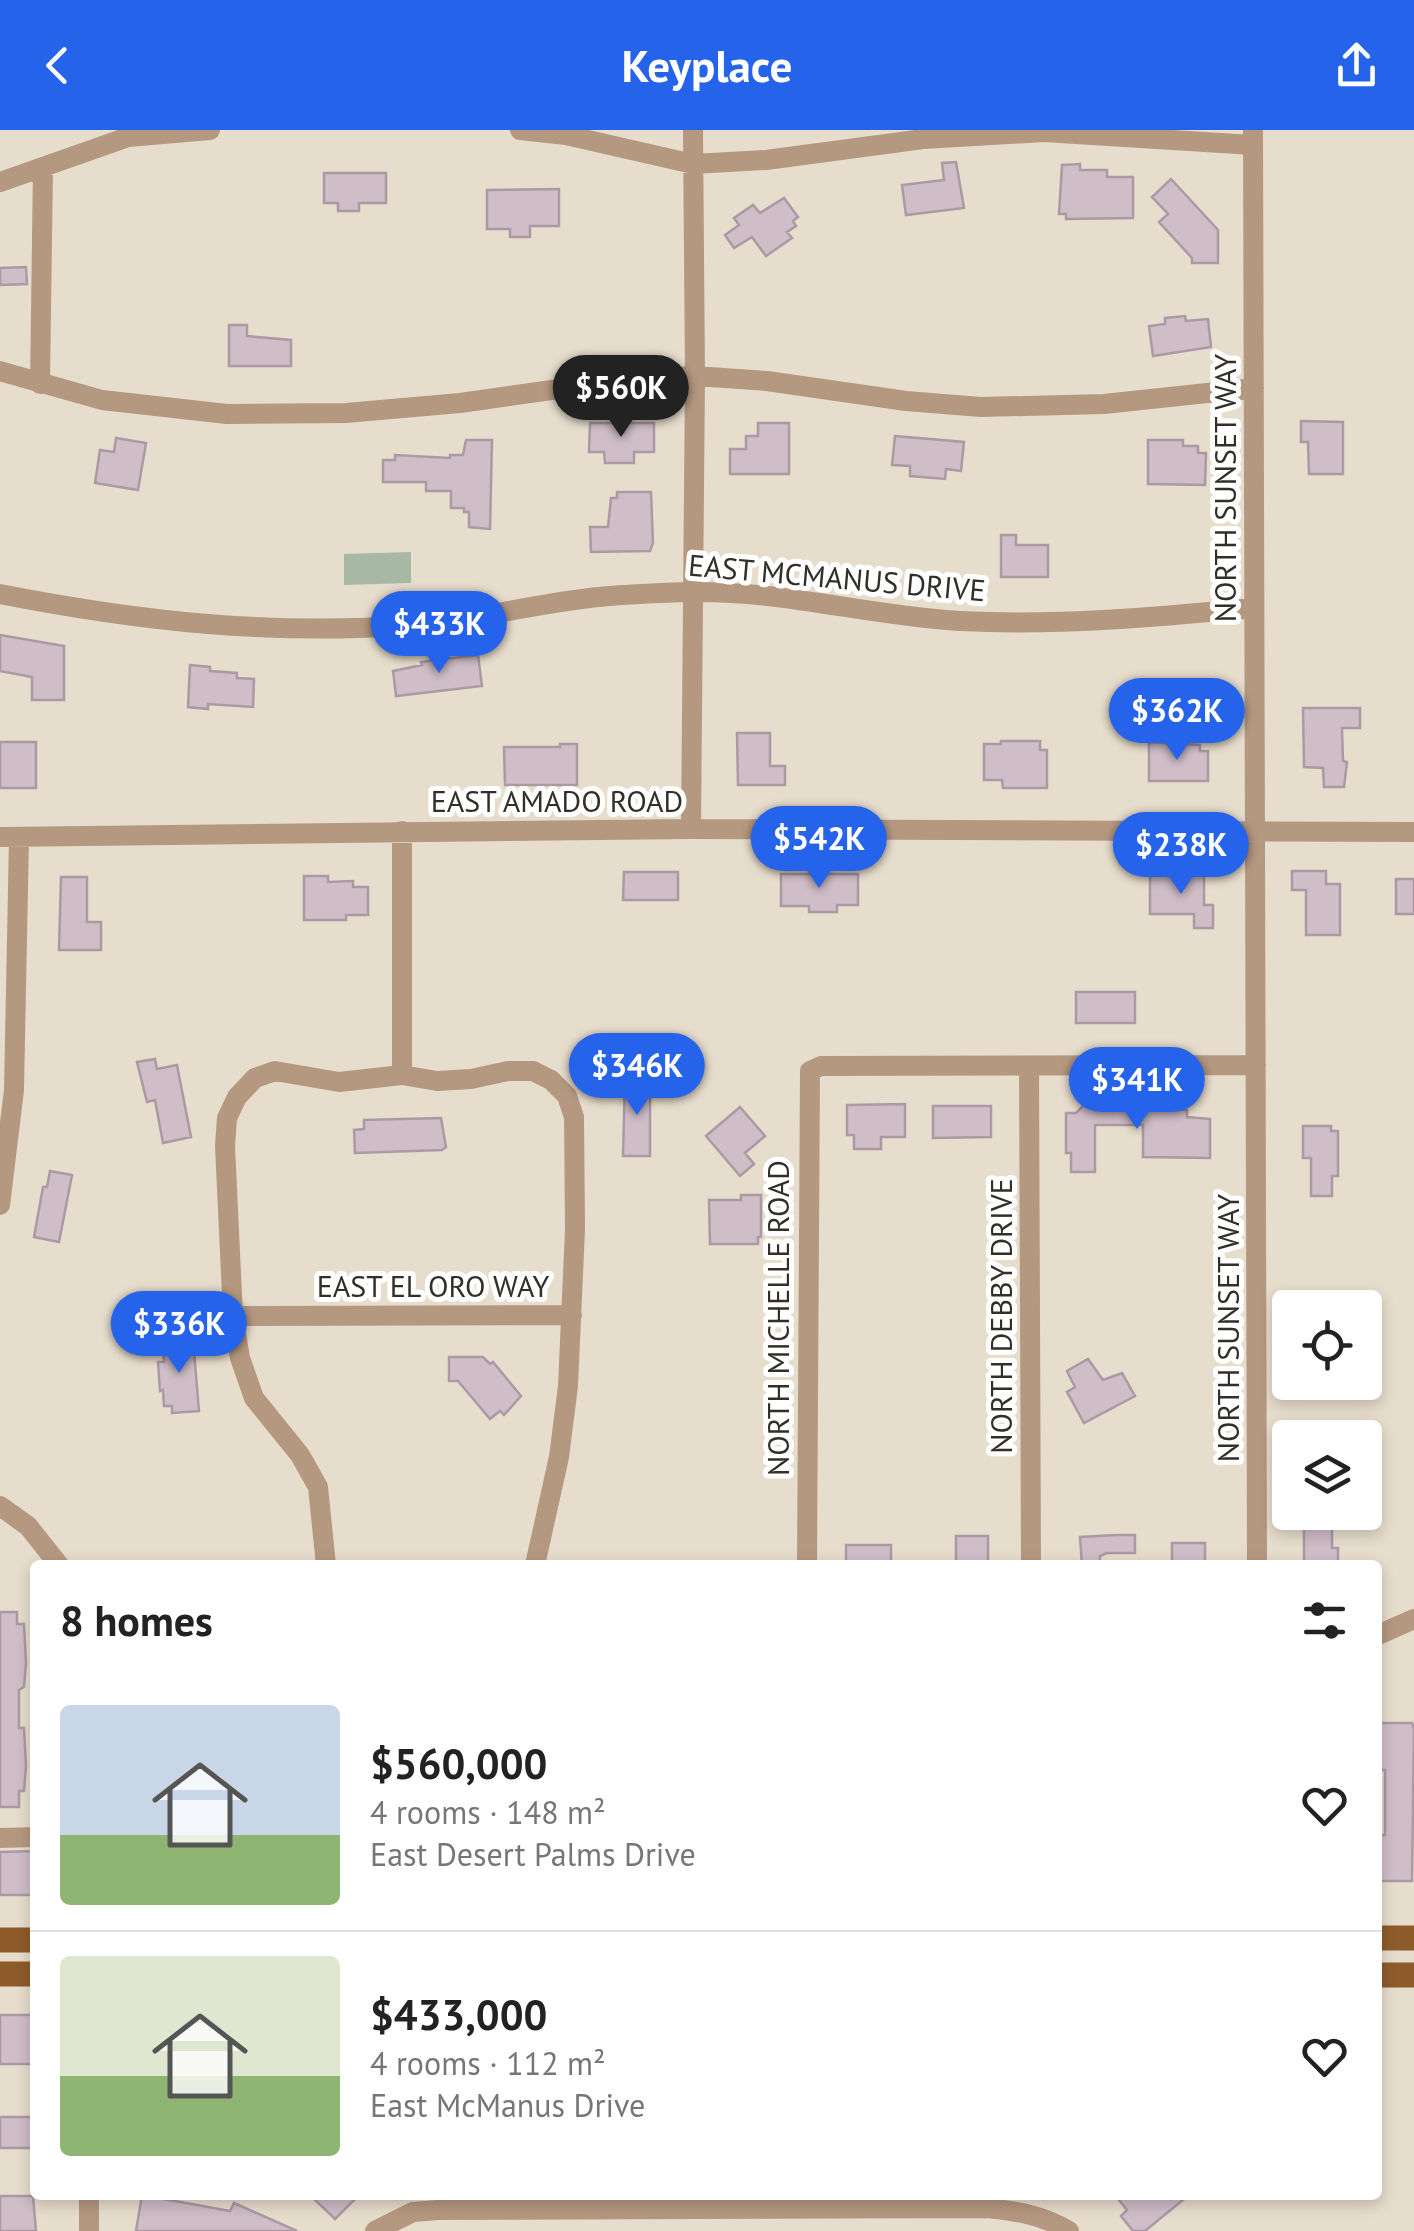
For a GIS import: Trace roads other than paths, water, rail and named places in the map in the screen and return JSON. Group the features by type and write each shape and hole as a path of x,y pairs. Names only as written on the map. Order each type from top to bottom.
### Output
{"main road":[{"path":"1382,1938 1414,1938"},
{"path":"0,1940 30,1940"},
{"path":"0,1974 30,1974"},
{"path":"1382,1975 1414,1975"}],"street":[{"path":"0,182 128,137 210,130"},
{"path":"520,130 566,135 693,164 766,160 923,139 1044,132 1254,138"},
{"path":"691,829 695,376 692,130"},
{"name":"NORTH SUNSET WAY","path":"1254,138 1258,1560"},
{"path":"40,384 43,167"},
{"path":"0,371 102,400 227,414 346,413 460,403 630,379 695,376 767,381 906,402 981,407 1104,404 1254,388"},
{"name":"EAST MCMANUS DRIVE","path":"0,594 106,615 285,630 413,625 598,597 693,592 772,596 961,621 1120,620 1254,608"},
{"name":"EAST AMADO ROAD","path":"10,838 691,829 1414,832"},
{"path":"402,832 402,1074"},
{"path":"0,1205 7,1089 10,838"},
{"path":"1030,1066 1256,1065"},
{"name":"NORTH MICHELLE ROAD","path":"807,1560 810,1072 821,1066 1030,1066"},
{"name":"NORTH DEBBY DRIVE","path":"1030,1066 1031,1560"},
{"path":"325,1560 318,1487 300,1456 254,1398 240,1358 233,1316 227,1118 237,1097 255,1078 275,1072 339,1082 402,1074 436,1081 532,1071 551,1080 567,1096 574,1118 572,1314 559,1457 537,1560"},
{"name":"EAST EL ORO WAY","path":"233,1316 572,1314"},
{"path":"0,1506 28,1526 56,1560"},
{"path":"1382,1633 1414,1619"},
{"path":"0,1838 30,1837"},
{"path":"89,2200 89,2231"},
{"path":"375,2231 413,2212 698,2201 987,2208 1019,2211 1069,2231"}]}
